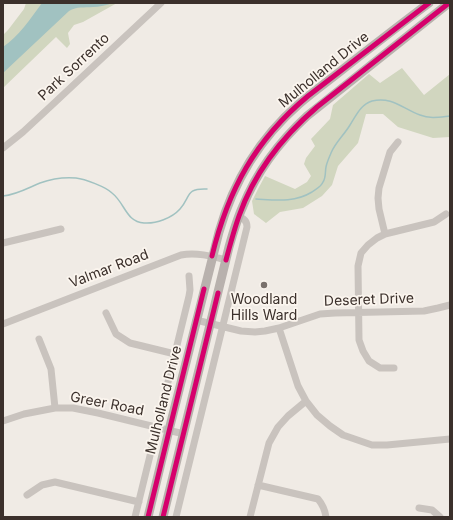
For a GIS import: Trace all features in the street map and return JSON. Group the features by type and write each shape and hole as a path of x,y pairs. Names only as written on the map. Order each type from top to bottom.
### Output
{"main road":[{"name":"Mulholland Drive","path":"148,517 212,256 223,218 232,195 250,162 280,122 298,105 429,3"},
{"name":"Mulholland Drive","path":"163,517 226,260 239,216 250,190 275,150 290,132 316,107 449,3"},
{"path":"386,35 394,46"}],"street":[{"name":"Park Sorrento","path":"3,148 23,132 161,3"},
{"path":"385,234 379,209 379,188 390,152 398,142"},
{"path":"394,368 380,368 369,361 359,340 358,266 361,253 368,245 385,234 434,222 446,214"},
{"path":"176,517 247,227 247,222 239,216"},
{"path":"3,243 60,228"},
{"name":"Valmar Road","path":"3,324 181,255 197,254 226,260"},
{"path":"135,517 189,296 189,276"},
{"name":"Deseret Drive","path":"196,320 241,331 255,332 279,328 320,314 424,311 450,305"},
{"path":"106,313 116,334 130,343 175,354"},
{"path":"279,328 298,386 306,402 317,415 343,435 372,444 387,445 450,439"},
{"path":"39,339 50,369 55,408"},
{"path":"250,517 269,443 278,427 288,416 306,402"},
{"name":"Greer Road","path":"3,421 24,414 55,408 73,408 184,434"},
{"path":"27,495 42,485 55,482 139,502"},
{"path":"258,485 318,499 325,510 326,517"},
{"path":"419,508 432,510 440,517"}],"green space":[{"path":"26,3 117,3 83,22 74,25 68,33 70,44 67,48 56,37 3,88 3,35 24,9"},
{"path":"402,68 424,95 450,74 450,137 433,138 398,127 383,114 366,114 358,143 338,166 332,185 322,196 303,208 280,212 266,223 254,214 252,201 265,176 295,189 307,182 311,176 304,164 306,158 315,146 311,139 330,119 333,105 369,74 380,83"}],"water":[{"path":"42,3 113,3 98,7 72,9 3,73 3,47 19,33"}],"waterway":[{"path":"256,199 277,200 298,198 305,196 320,187 325,177 327,163 335,146 361,108 372,101 386,100 428,117 450,116"},
{"path":"3,196 17,193 49,180 76,178 105,188 116,197 129,216 138,222 149,223 168,218 180,209 189,194 195,190 207,189"}],"cycle path":[{"path":"212,256 226,209 235,188 246,168 273,130 308,96 429,3"},
{"path":"226,260 235,227 245,200 261,171 281,143 317,107 449,3"},
{"path":"148,517 204,289"},
{"path":"163,517 218,293"}],"place":[{"name":"Woodland Hills Ward","path":"264,285"}]}
